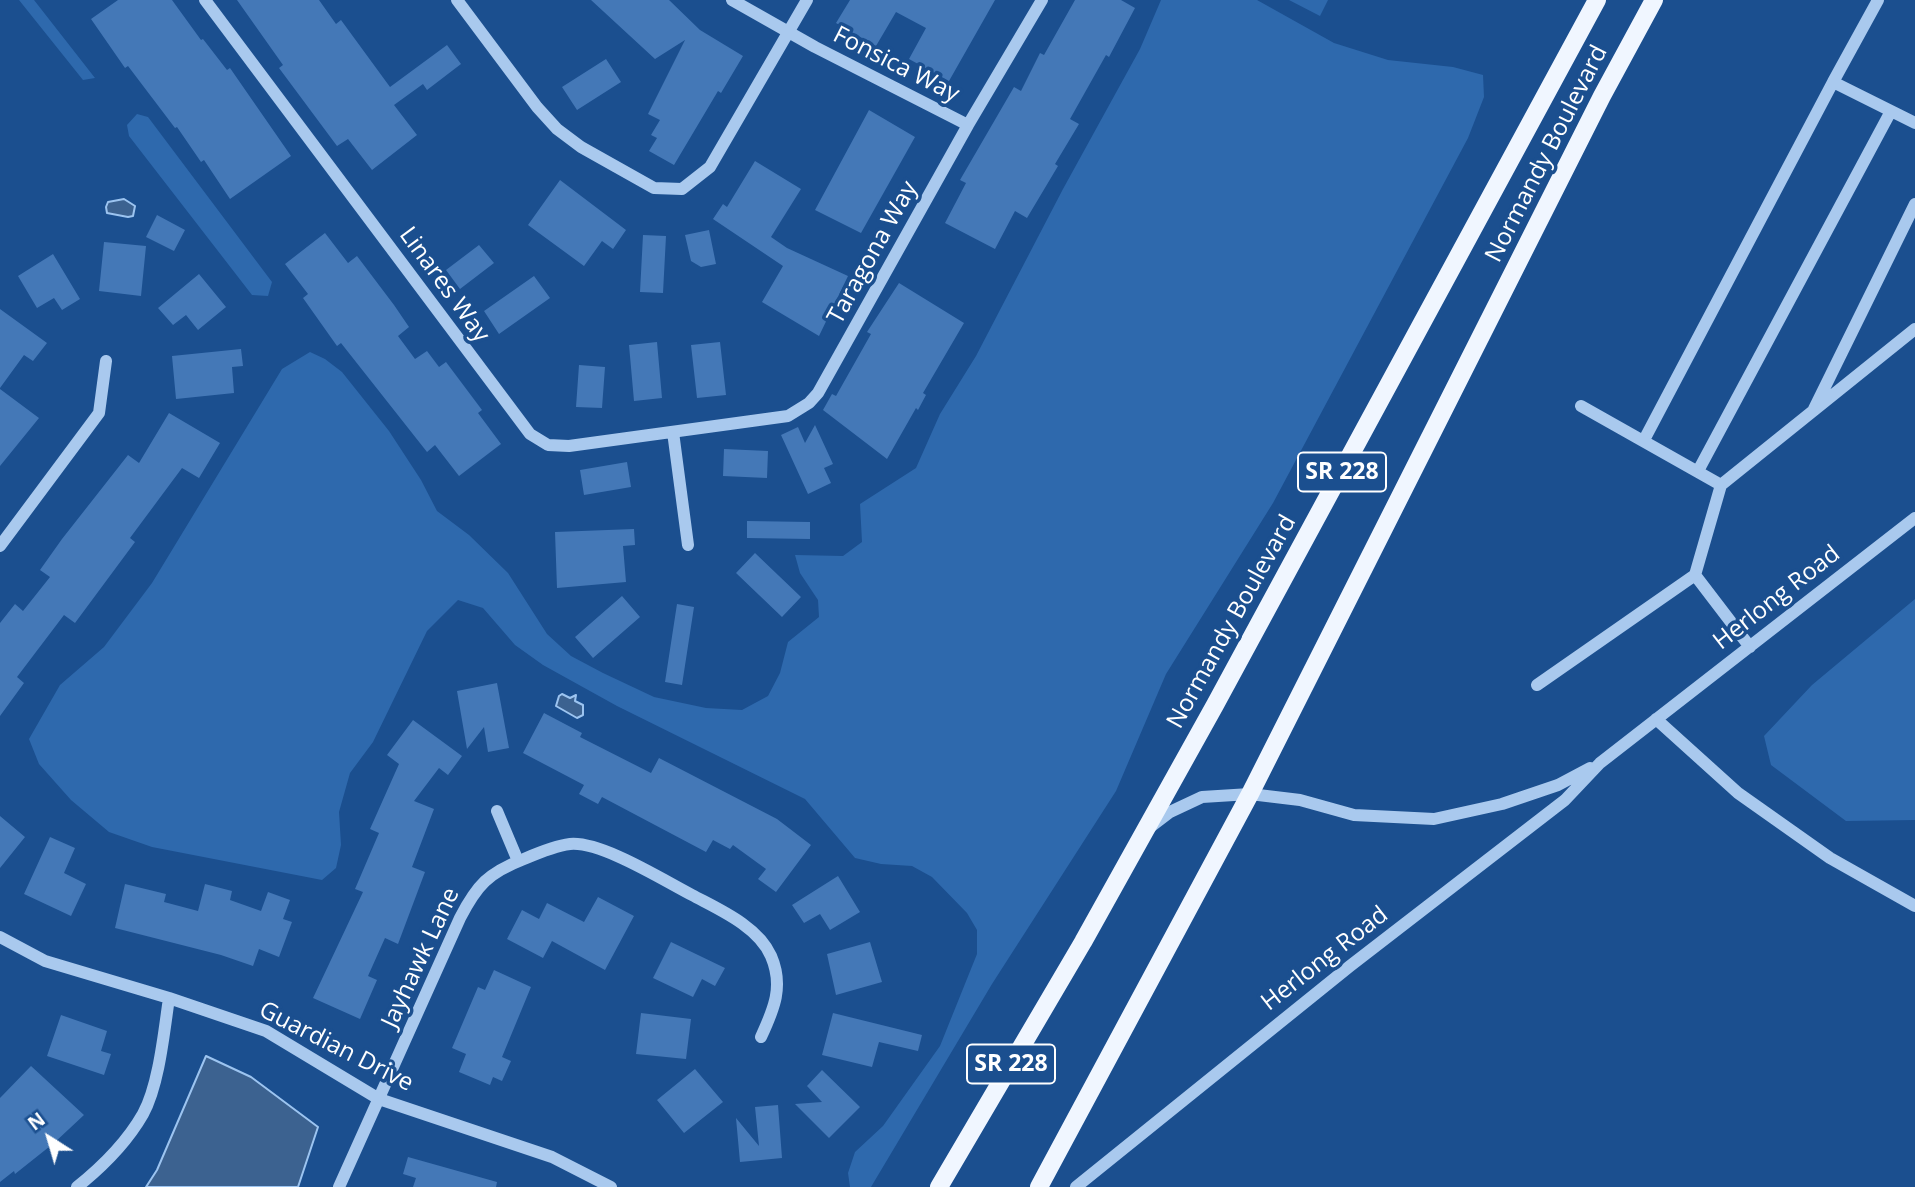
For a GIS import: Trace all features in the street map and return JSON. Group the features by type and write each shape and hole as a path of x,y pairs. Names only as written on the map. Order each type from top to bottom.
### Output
{"main road":[{"name":"Normandy Boulevard","path":"939,1187 1145,831 1597,0"},
{"name":"Normandy Boulevard","path":"1038,1187 1251,794 1602,96 1654,0"}],"street":[{"name":"Linares Way","path":"205,0 530,434 548,445 569,446 673,432"},
{"path":"457,0 537,107 557,129 580,147 654,188 682,189 710,167 807,0"},
{"name":"Fonsica Way","path":"732,0 968,125"},
{"name":"Taragona Way","path":"673,432 788,416 809,403 818,393 968,125 1042,0"},
{"path":"1644,440 1878,0"},
{"path":"1833,82 1915,122"},
{"path":"1698,471 1891,111"},
{"path":"1812,412 1915,204"},
{"path":"1537,685 1695,575 1721,485 1915,329"},
{"path":"0,546 99,413 106,361"},
{"path":"1581,406 1721,485"},
{"path":"673,432 688,545"},
{"name":"Herlong Road","path":"1076,1187 1350,966 1566,800 1600,764 1656,719 1915,518"},
{"path":"1695,575 1750,647"},
{"path":"1656,719 1738,793 1830,858 1915,906"},
{"name":"Herlong Road","path":"1145,831 1170,812 1202,797 1251,794 1300,800 1354,816 1434,819 1502,804 1558,785 1600,764"},
{"path":"497,811 518,861"},
{"name":"Jayhawk Lane","path":"339,1187 474,891 495,872 538,853 571,844 612,853 744,923 770,953 776,973 777,1001 761,1037"},
{"name":"Guardian Drive","path":"0,937 45,961 169,998 266,1031 379,1099 552,1157 611,1187"},
{"path":"77,1187 120,1146 144,1113 157,1072 169,998"}],"shaded area":[{"path":"19,0 34,0 95,78 83,80"},
{"path":"1161,0 1257,0 1334,43 1388,60 1453,67 1483,75 1484,97 1468,138 1273,503 1166,674 1116,791 992,984 871,1187 850,1187 848,1173 855,1152 883,1126 940,1046 977,954 977,930 967,913 932,877 912,866 881,864 855,858 805,799 617,706 543,665 515,645 483,608 458,600 427,631 373,742 350,773 339,812 341,845 336,868 322,880 152,847 109,832 71,800 39,764 29,739 60,685 104,647 152,583 282,369 310,352 342,372 389,431 421,480 437,511 469,535 508,573 547,634 571,656 654,697 706,708 742,710 768,696 780,673 788,642 819,617 818,600 800,573 795,555 843,556 862,542 860,504 916,468 940,414 976,356 1140,49"},
{"path":"1289,0 1328,0 1320,16"},
{"path":"137,114 148,117 272,282 268,296 252,295 129,136 127,125"},
{"path":"124,199 135,206 133,216 107,213 108,202"},
{"path":"1915,599 1915,820 1846,821 1771,765 1764,736 1812,685"},
{"path":"562,694 570,698 576,695 575,701 583,705 583,715 577,718 556,706"},
{"path":"206,1056 251,1077 318,1127 298,1187 146,1187 157,1170"}],"building":[{"path":"118,0 172,0 201,40 203,39 227,70 230,68 291,156 230,199 204,160 201,162 128,66 125,68 91,19"},
{"path":"237,0 319,0 336,24 341,20 390,87 447,45 461,64 427,90 423,84 394,105 417,135 372,170 348,139 337,146 279,68 283,65"},
{"path":"591,0 669,0 700,30 743,56 721,93 718,91 674,165 649,151 657,138 651,135 660,120 648,114 685,40 655,59"},
{"path":"850,0 995,0 949,81 909,59 926,28 896,12 876,46 836,23"},
{"path":"1075,0 1121,0 1135,8 1109,57 1106,55 1070,119 1079,124 1055,164 1058,166 1027,218 1015,211 995,249 945,223 966,183 960,180 1014,87 1021,91 1040,53 1044,55"},
{"path":"606,59 621,82 577,110 562,87"},
{"path":"869,110 915,137 861,233 815,210"},
{"path":"755,161 801,189 771,237 787,248 848,276 819,336 762,302 783,266 713,219 723,204 727,207"},
{"path":"560,180 626,230 613,249 602,241 584,266 528,225"},
{"path":"157,215 185,230 174,251 146,237"},
{"path":"709,230 716,264 701,267 691,261 685,235"},
{"path":"325,233 348,263 357,256 394,305 409,327 398,336 415,359 427,351 439,367 446,362 482,410 478,413 501,444 459,476 435,445 427,452 341,343 337,346 303,298 308,294 285,264"},
{"path":"643,235 666,236 663,293 640,292"},
{"path":"104,242 146,246 141,296 99,291"},
{"path":"479,245 494,263 460,289 446,270"},
{"path":"53,254 80,299 62,310 54,298 37,308 18,276"},
{"path":"199,274 226,307 198,330 186,315 173,325 158,308"},
{"path":"534,276 550,298 499,334 484,311"},
{"path":"899,283 964,323 923,393 926,395 918,410 916,408 887,459 823,410 832,394 836,396 871,334 867,332"},
{"path":"0,309 47,343 33,361 24,355 0,388"},
{"path":"657,342 662,398 634,401 629,345"},
{"path":"720,342 726,395 697,398 691,345"},
{"path":"241,349 243,366 232,367 234,393 176,399 172,356"},
{"path":"579,365 605,367 602,408 576,407"},
{"path":"0,389 39,418 0,466"},
{"path":"169,413 220,443 199,478 182,468 130,538 135,542 75,623 64,615 17,677 24,683 0,716 0,623 15,604 23,611 50,577 40,570 62,539 128,455 139,463"},
{"path":"815,425 833,464 824,468 831,483 808,494 781,435 798,427 805,443"},
{"path":"724,449 768,451 767,478 723,476"},
{"path":"627,462 631,487 584,495 580,470"},
{"path":"747,521 810,522 810,539 747,538"},
{"path":"634,529 635,545 623,546 626,582 557,588 555,532"},
{"path":"755,553 801,597 782,617 736,573"},
{"path":"622,596 640,617 593,658 575,637"},
{"path":"677,604 694,607 682,685 665,682"},
{"path":"497,683 509,748 488,752 484,727 467,749 457,691"},
{"path":"544,713 582,733 580,737 651,773 659,758 777,819 811,845 776,892 758,879 766,869 733,845 730,849 713,840 706,852 602,797 598,804 579,794 584,785 523,753"},
{"path":"413,720 462,756 448,775 439,768 414,801 434,809 412,867 425,872 398,944 385,938 368,976 377,980 360,1019 313,998 363,892 355,889 379,833 370,829 399,764 387,755"},
{"path":"0,816 25,837 0,868"},
{"path":"50,837 75,848 64,873 86,884 71,916 24,894"},
{"path":"838,876 860,912 830,930 820,914 804,923 792,905"},
{"path":"125,884 166,894 164,902 198,911 205,884 232,891 230,900 261,911 268,892 290,900 283,919 292,922 279,957 259,949 253,966 221,955 115,928"},
{"path":"598,897 634,916 605,970 552,941 543,958 507,939 522,910 539,919 547,903 584,922"},
{"path":"671,942 725,968 715,986 702,979 693,997 653,978"},
{"path":"870,942 882,982 836,995 827,954"},
{"path":"494,970 531,987 502,1057 511,1061 502,1081 493,1077 490,1085 459,1072 466,1054 452,1048 478,987 485,990"},
{"path":"641,1013 691,1019 686,1059 636,1054"},
{"path":"833,1013 922,1035 918,1051 879,1042 872,1067 822,1055"},
{"path":"61,1015 107,1031 101,1051 111,1054 104,1075 47,1056"},
{"path":"31,1066 84,1115 54,1143 15,1174 14,1171 0,1182 0,1098"},
{"path":"695,1069 723,1102 684,1133 657,1100"},
{"path":"822,1070 860,1107 829,1138 795,1104 822,1102 807,1086"},
{"path":"778,1105 782,1158 740,1162 736,1118 759,1146 755,1107"},
{"path":"408,1157 497,1182 496,1187 413,1187 416,1178 403,1174"}]}
